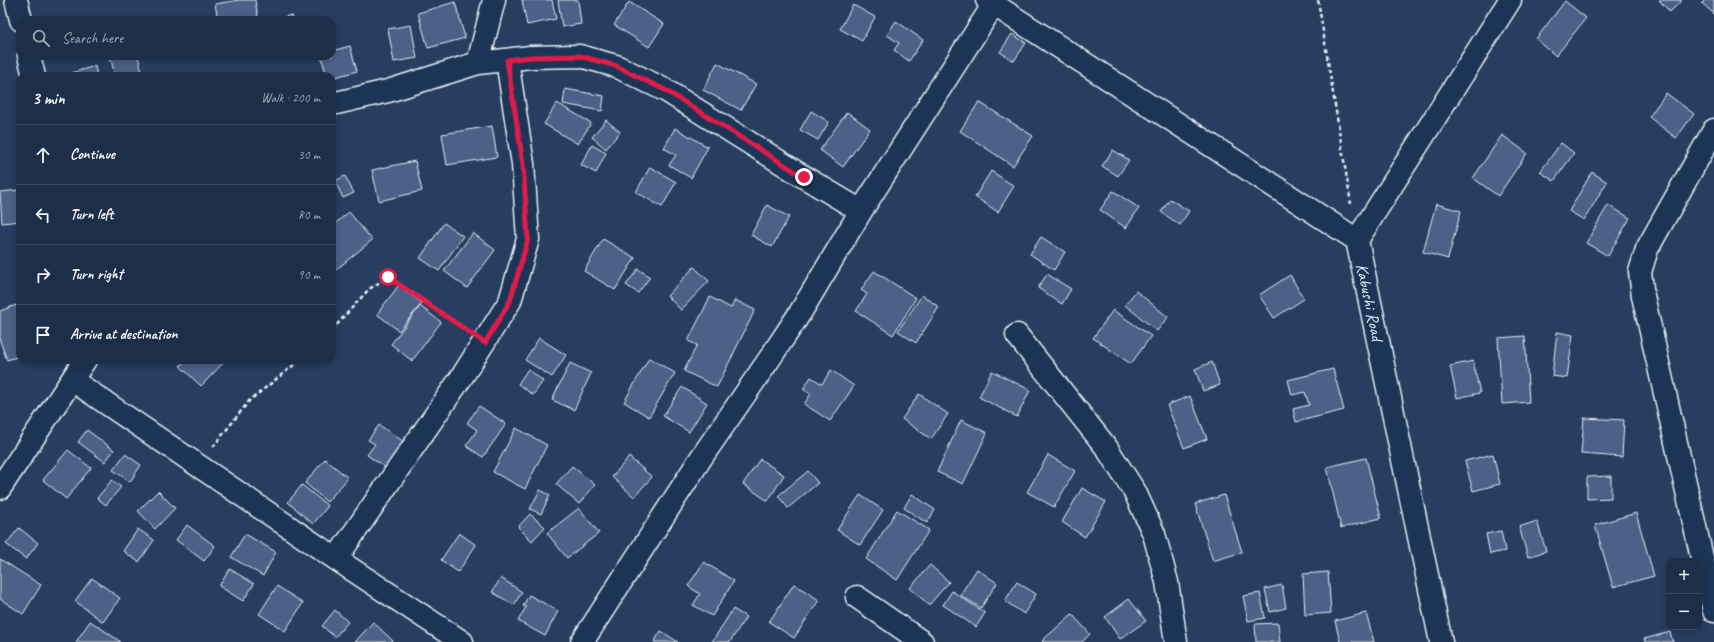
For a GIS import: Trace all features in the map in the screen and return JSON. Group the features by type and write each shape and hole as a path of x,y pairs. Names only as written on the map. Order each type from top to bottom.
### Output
{"street":[{"path":"16,0 20,16"},
{"path":"478,63 494,0"},
{"name":"Kabushi Road","path":"1442,642 1357,240 1510,0"},
{"path":"582,642 701,458 768,362 800,313 991,2 1357,240"},
{"path":"336,103 388,91 478,63 531,57 580,56 616,66 665,90 804,177 862,211"},
{"path":"30,60 33,72"},
{"path":"336,559 485,343 510,301 528,239 523,164 507,60"},
{"path":"1714,130 1647,249 1640,272 1643,296 1714,610"},
{"path":"1017,335 1106,447 1135,492 1156,540 1167,582 1176,642"},
{"path":"0,488 82,364"},
{"path":"72,380 336,559 462,642"},
{"path":"857,597 922,642"}],"path":[{"path":"1318,0 1357,240"},
{"path":"336,326 369,289 388,277 485,343"},
{"path":"198,465 249,402 295,364"}],"building":[{"path":"239,0 255,0 258,16 217,16 215,4"},
{"path":"522,0 552,0 556,19 527,25"},
{"path":"558,0 578,0 581,24 562,27"},
{"path":"1659,0 1682,0 1670,12"},
{"path":"1705,0 1714,0 1714,14 1702,3"},
{"path":"1565,1 1586,18 1556,56 1536,39"},
{"path":"455,2 465,38 428,48 418,13"},
{"path":"629,2 664,24 649,47 614,25"},
{"path":"853,5 875,17 862,41 840,29"},
{"path":"896,21 923,40 909,61 894,50 899,43 887,35"},
{"path":"411,25 417,58 394,62 388,29"},
{"path":"1012,34 1026,43 1014,61 1000,52"},
{"path":"350,46 357,71 336,77 336,72 326,72 322,60 336,60 336,50"},
{"path":"111,60 139,60 142,72 114,72"},
{"path":"717,63 756,84 741,110 703,90"},
{"path":"95,66 96,72 75,72"},
{"path":"565,89 604,96 602,111 563,104"},
{"path":"1666,93 1694,114 1676,138 1649,117"},
{"path":"979,102 1033,136 1013,166 960,131"},
{"path":"557,103 591,123 578,144 544,124"},
{"path":"811,111 829,122 818,140 800,130"},
{"path":"847,112 870,129 843,167 820,150"},
{"path":"606,120 620,132 606,149 592,137"},
{"path":"492,126 497,157 447,165 442,134"},
{"path":"675,128 708,147 691,178 669,165 676,155 664,148"},
{"path":"1502,135 1527,153 1498,196 1473,178"},
{"path":"1561,143 1574,153 1554,181 1540,172"},
{"path":"592,145 606,153 596,173 581,165"},
{"path":"1113,150 1129,160 1118,176 1102,166"},
{"path":"415,161 422,191 379,201 372,170"},
{"path":"650,167 676,182 662,207 636,192"},
{"path":"991,171 1014,186 998,212 975,197"},
{"path":"1592,172 1607,182 1584,220 1569,211"},
{"path":"345,176 354,193 343,198 336,180"},
{"path":"16,190 16,221 2,223 0,192"},
{"path":"1113,191 1139,208 1126,228 1100,210"},
{"path":"1170,199 1189,211 1180,225 1161,212"},
{"path":"1436,204 1461,211 1448,259 1423,252"},
{"path":"767,205 789,217 772,247 751,235"},
{"path":"1608,205 1630,218 1608,256 1586,243"},
{"path":"349,212 372,240 336,270 336,223"},
{"path":"444,223 463,236 439,271 420,258"},
{"path":"473,233 495,250 467,288 444,271"},
{"path":"1041,237 1065,252 1054,270 1030,254"},
{"path":"603,239 635,258 615,290 584,271"},
{"path":"694,267 709,281 681,310 667,296"},
{"path":"638,269 650,277 638,293 626,285"},
{"path":"874,271 916,298 893,335 856,311 867,294 861,290"},
{"path":"1047,274 1071,289 1062,304 1038,288"},
{"path":"1290,275 1304,299 1274,318 1259,295"},
{"path":"399,285 422,303 399,331 377,314"},
{"path":"1136,291 1168,317 1157,331 1125,305"},
{"path":"922,295 939,307 916,343 898,331"},
{"path":"710,297 731,308 735,300 755,310 717,387 684,371 697,345 688,341"},
{"path":"16,305 16,357 7,360 0,341 0,311"},
{"path":"420,306 441,322 412,361 391,344"},
{"path":"1113,310 1151,336 1131,364 1093,338"},
{"path":"1557,332 1573,335 1567,378 1552,376"},
{"path":"1525,336 1529,402 1502,404 1498,338"},
{"path":"539,338 566,355 552,377 525,360"},
{"path":"649,358 675,373 649,417 624,402"},
{"path":"1473,361 1480,393 1457,398 1450,366"},
{"path":"1212,362 1220,385 1203,391 1195,369"},
{"path":"570,363 591,373 574,410 552,400"},
{"path":"182,364 222,364 201,386 180,366"},
{"path":"528,369 543,381 533,395 518,384"},
{"path":"1333,369 1344,410 1296,422 1293,409 1309,405 1305,392 1292,395 1288,380"},
{"path":"831,370 854,386 830,421 804,404 811,394 803,389 811,377 822,384"},
{"path":"992,371 1030,390 1017,417 979,397"},
{"path":"682,387 707,403 689,432 663,416"},
{"path":"919,394 948,414 931,439 902,419"},
{"path":"1190,396 1207,439 1184,448 1167,405"},
{"path":"479,406 506,424 483,457 466,446 477,430 467,423"},
{"path":"1584,418 1624,420 1622,457 1581,454"},
{"path":"961,420 987,433 963,484 937,472"},
{"path":"379,425 404,442 386,468 367,455 375,444 368,440"},
{"path":"516,428 547,445 525,489 493,472"},
{"path":"87,430 114,450 105,462 78,442"},
{"path":"68,450 91,468 66,499 43,480"},
{"path":"125,454 141,465 130,482 113,470"},
{"path":"1493,454 1500,484 1473,491 1465,461"},
{"path":"1048,455 1075,471 1054,507 1027,492"},
{"path":"629,457 652,477 634,497 612,477"},
{"path":"1366,458 1381,518 1341,528 1327,467"},
{"path":"325,459 348,478 327,502 305,483"},
{"path":"760,459 784,475 768,501 743,484"},
{"path":"572,466 595,485 579,504 556,484"},
{"path":"808,471 818,483 788,508 778,496"},
{"path":"1611,476 1611,498 1587,499 1587,477"},
{"path":"112,480 121,487 106,505 97,498"},
{"path":"302,485 328,506 313,524 288,502"},
{"path":"1082,488 1106,502 1085,537 1062,522"},
{"path":"540,490 550,495 541,514 530,509"},
{"path":"158,491 175,508 155,529 138,511"},
{"path":"912,494 935,510 927,523 904,508"},
{"path":"860,495 883,510 860,545 837,530"},
{"path":"1224,495 1242,552 1213,561 1195,504"},
{"path":"579,508 599,533 567,558 547,533"},
{"path":"897,510 929,530 897,580 866,559"},
{"path":"1636,513 1654,576 1613,587 1595,525"},
{"path":"530,514 545,527 532,541 518,527"},
{"path":"1537,521 1546,551 1528,557 1519,527"},
{"path":"187,525 215,546 204,561 176,540"},
{"path":"19,528 38,543 26,559 6,544"},
{"path":"138,529 154,540 139,562 123,551"},
{"path":"1501,531 1505,551 1490,554 1486,534"},
{"path":"459,533 476,545 458,572 441,560"},
{"path":"245,534 276,552 263,576 231,557"},
{"path":"0,559 41,585 23,614 0,599"},
{"path":"704,562 734,581 712,616 693,605 700,594 688,586"},
{"path":"930,565 949,582 929,605 910,588"},
{"path":"230,569 254,584 243,601 219,586"},
{"path":"977,569 997,583 981,608 960,595"},
{"path":"1328,572 1331,613 1305,615 1303,574"},
{"path":"92,578 120,598 103,622 75,601"},
{"path":"501,578 522,592 514,605 492,592"},
{"path":"1017,582 1036,594 1024,614 1005,601"},
{"path":"794,584 819,600 794,638 769,622"},
{"path":"1282,585 1286,608 1270,612 1265,589"},
{"path":"277,586 303,603 285,631 259,614"},
{"path":"952,591 985,613 976,627 943,605"},
{"path":"1260,593 1265,618 1248,621 1243,596"},
{"path":"529,595 558,611 545,636 518,621 526,607 523,606"},
{"path":"1129,599 1146,621 1120,639 1105,617"},
{"path":"733,609 746,617 730,642 712,642"},
{"path":"335,610 348,622 335,637 322,626"},
{"path":"1366,613 1374,642 1340,642 1335,621"},
{"path":"1072,614 1090,634 1082,642 1042,641"},
{"path":"90,621 121,642 76,642"},
{"path":"373,622 394,642 355,642"},
{"path":"1278,623 1280,642 1256,642 1255,624"},
{"path":"661,631 678,642 654,642"},
{"path":"1670,632 1673,642 1645,642 1644,639"}],"route":[{"path":"388,277 485,343 510,301 528,239 523,164 507,60 531,57 580,56 616,66 665,90 804,177"}]}
